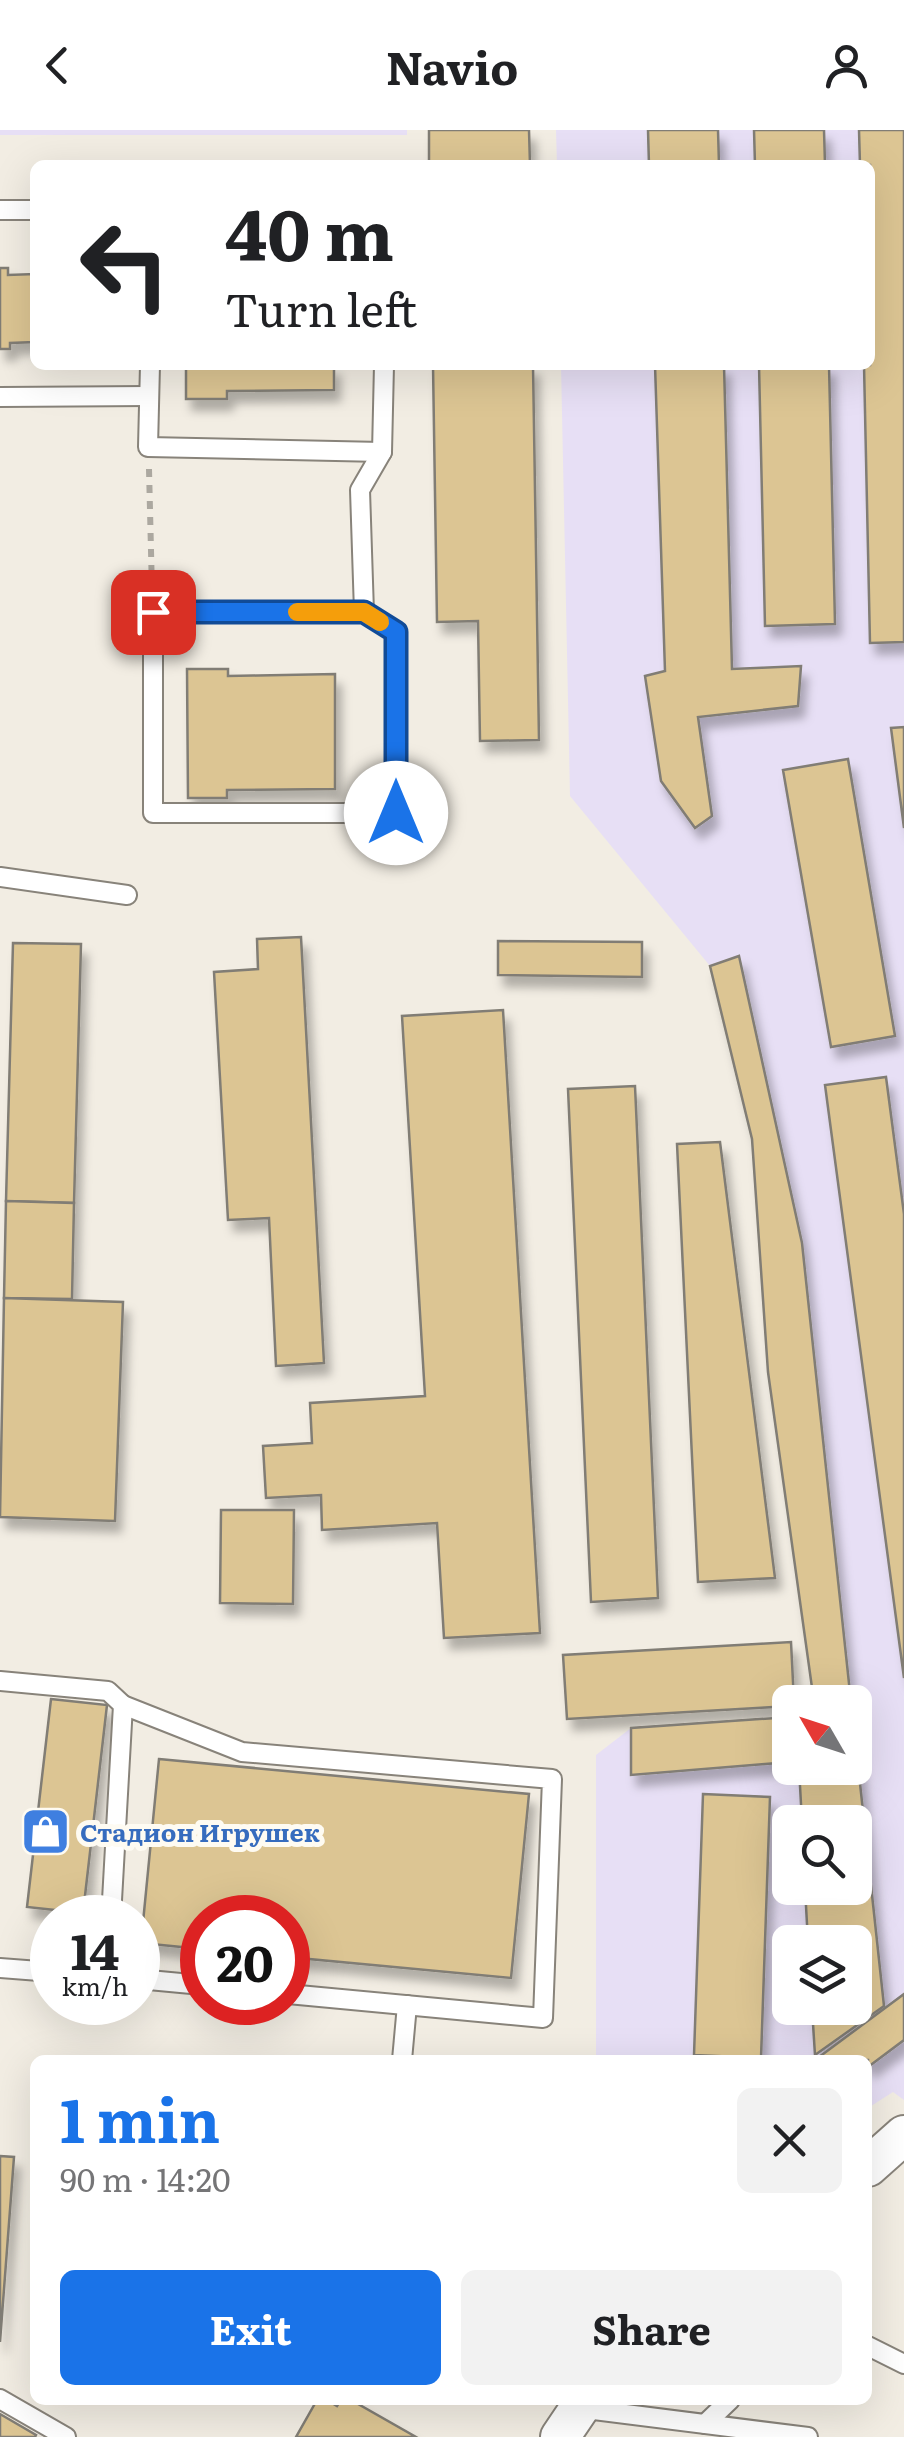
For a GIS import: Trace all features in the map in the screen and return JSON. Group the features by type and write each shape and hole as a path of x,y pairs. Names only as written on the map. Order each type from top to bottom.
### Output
{"street":[{"path":"872,2164 904,2136"}],"lane":[{"path":"0,210 30,210"},
{"path":"150,370 148,447 382,452"},
{"path":"364,612 360,490 382,452 384,370"},
{"path":"0,397 149,396"},
{"path":"153,612 364,612 396,632 396,813 152,813 153,612"},
{"path":"0,877 127,895"},
{"path":"0,1681 108,1691 123,1705 242,1752 552,1779 543,2018 310,1996"},
{"path":"112,1895 123,1705"},
{"path":"0,1968 30,1970"},
{"path":"402,2055 406,2005"},
{"path":"872,2348 904,2364"},
{"path":"0,2400 66,2437"},
{"path":"705,2424 725,2405"},
{"path":"572,2411 808,2437"}],"path":[{"path":"148,447 153,612"}],"shaded area":[{"path":"0,130 407,130 407,135 0,135"},
{"path":"556,130 904,130 904,2100 893,2092 872,2105 872,2055 596,2055 596,1755 631,1728 772,1718 772,1785 872,1785 872,1685 812,1685 768,1372 752,1139 710,966 570,796 561,370 875,370 875,160 557,160"}],"building":[{"path":"429,130 529,130 530,160 429,160"},
{"path":"648,130 718,130 719,160 649,160"},
{"path":"754,130 824,130 825,160 755,160"},
{"path":"859,130 904,130 904,642 870,643 864,370 875,370 875,160 860,160"},
{"path":"0,268 8,268 8,275 30,274 30,342 10,343 10,349 0,349"},
{"path":"186,370 334,370 334,390 227,391 227,399 186,399"},
{"path":"433,370 533,370 539,740 480,741 478,621 437,622"},
{"path":"655,370 724,370 732,669 801,666 798,706 698,717 712,816 695,828 661,781 645,676 665,671"},
{"path":"759,370 829,370 835,624 765,626"},
{"path":"187,669 228,669 228,676 335,674 335,789 227,790 227,798 188,798"},
{"path":"904,727 904,828 891,728"},
{"path":"848,759 895,1036 831,1047 783,770"},
{"path":"301,937 324,1363 276,1366 269,1218 228,1220 214,972 258,969 257,939"},
{"path":"498,941 642,942 642,977 498,975"},
{"path":"13,943 81,944 74,1203 6,1201"},
{"path":"739,956 802,1243 849,1685 812,1685 768,1372 752,1139 710,966"},
{"path":"503,1010 540,1633 444,1638 437,1523 322,1530 321,1495 266,1498 263,1446 312,1443 310,1403 425,1396 402,1016"},
{"path":"886,1077 904,1214 904,1678 825,1085"},
{"path":"635,1086 658,1598 591,1602 568,1089"},
{"path":"720,1142 775,1578 698,1582 677,1144"},
{"path":"6,1201 74,1203 72,1299 4,1298"},
{"path":"4,1298 123,1302 115,1521 0,1517"},
{"path":"221,1510 294,1510 293,1604 220,1603"},
{"path":"791,1642 793,1685 772,1685 772,1707 567,1719 563,1655"},
{"path":"51,1699 107,1705 85,1895 30,1895 27,1907"},
{"path":"772,1718 772,1763 631,1775 631,1728"},
{"path":"159,1759 529,1794 511,1978 310,1959 310,1895 180,1895 180,1947 160,1945 160,1895 146,1895"},
{"path":"800,1785 860,1785 862,1805 801,1805"},
{"path":"703,1794 770,1797 761,2055 694,2055"},
{"path":"872,1895 884,2006 872,2015 872,1925 807,1925 806,1905 872,1905"},
{"path":"904,1994 904,2040 872,2064 872,2055 822,2055 862,2025 872,2025 872,2018"},
{"path":"813,2025 857,2025 815,2055"},
{"path":"0,2156 14,2157 0,2342"},
{"path":"314,2405 360,2405 416,2437 296,2437"},
{"path":"0,2414 36,2435 35,2437 0,2437"}],"slow traffic":[{"path":"297,612 364,612 380,622"}],"place":[{"name":"Стадион Игрушек","path":"45,1831"}],"route":[{"path":"153,612 364,612 396,632 396,813"}]}
